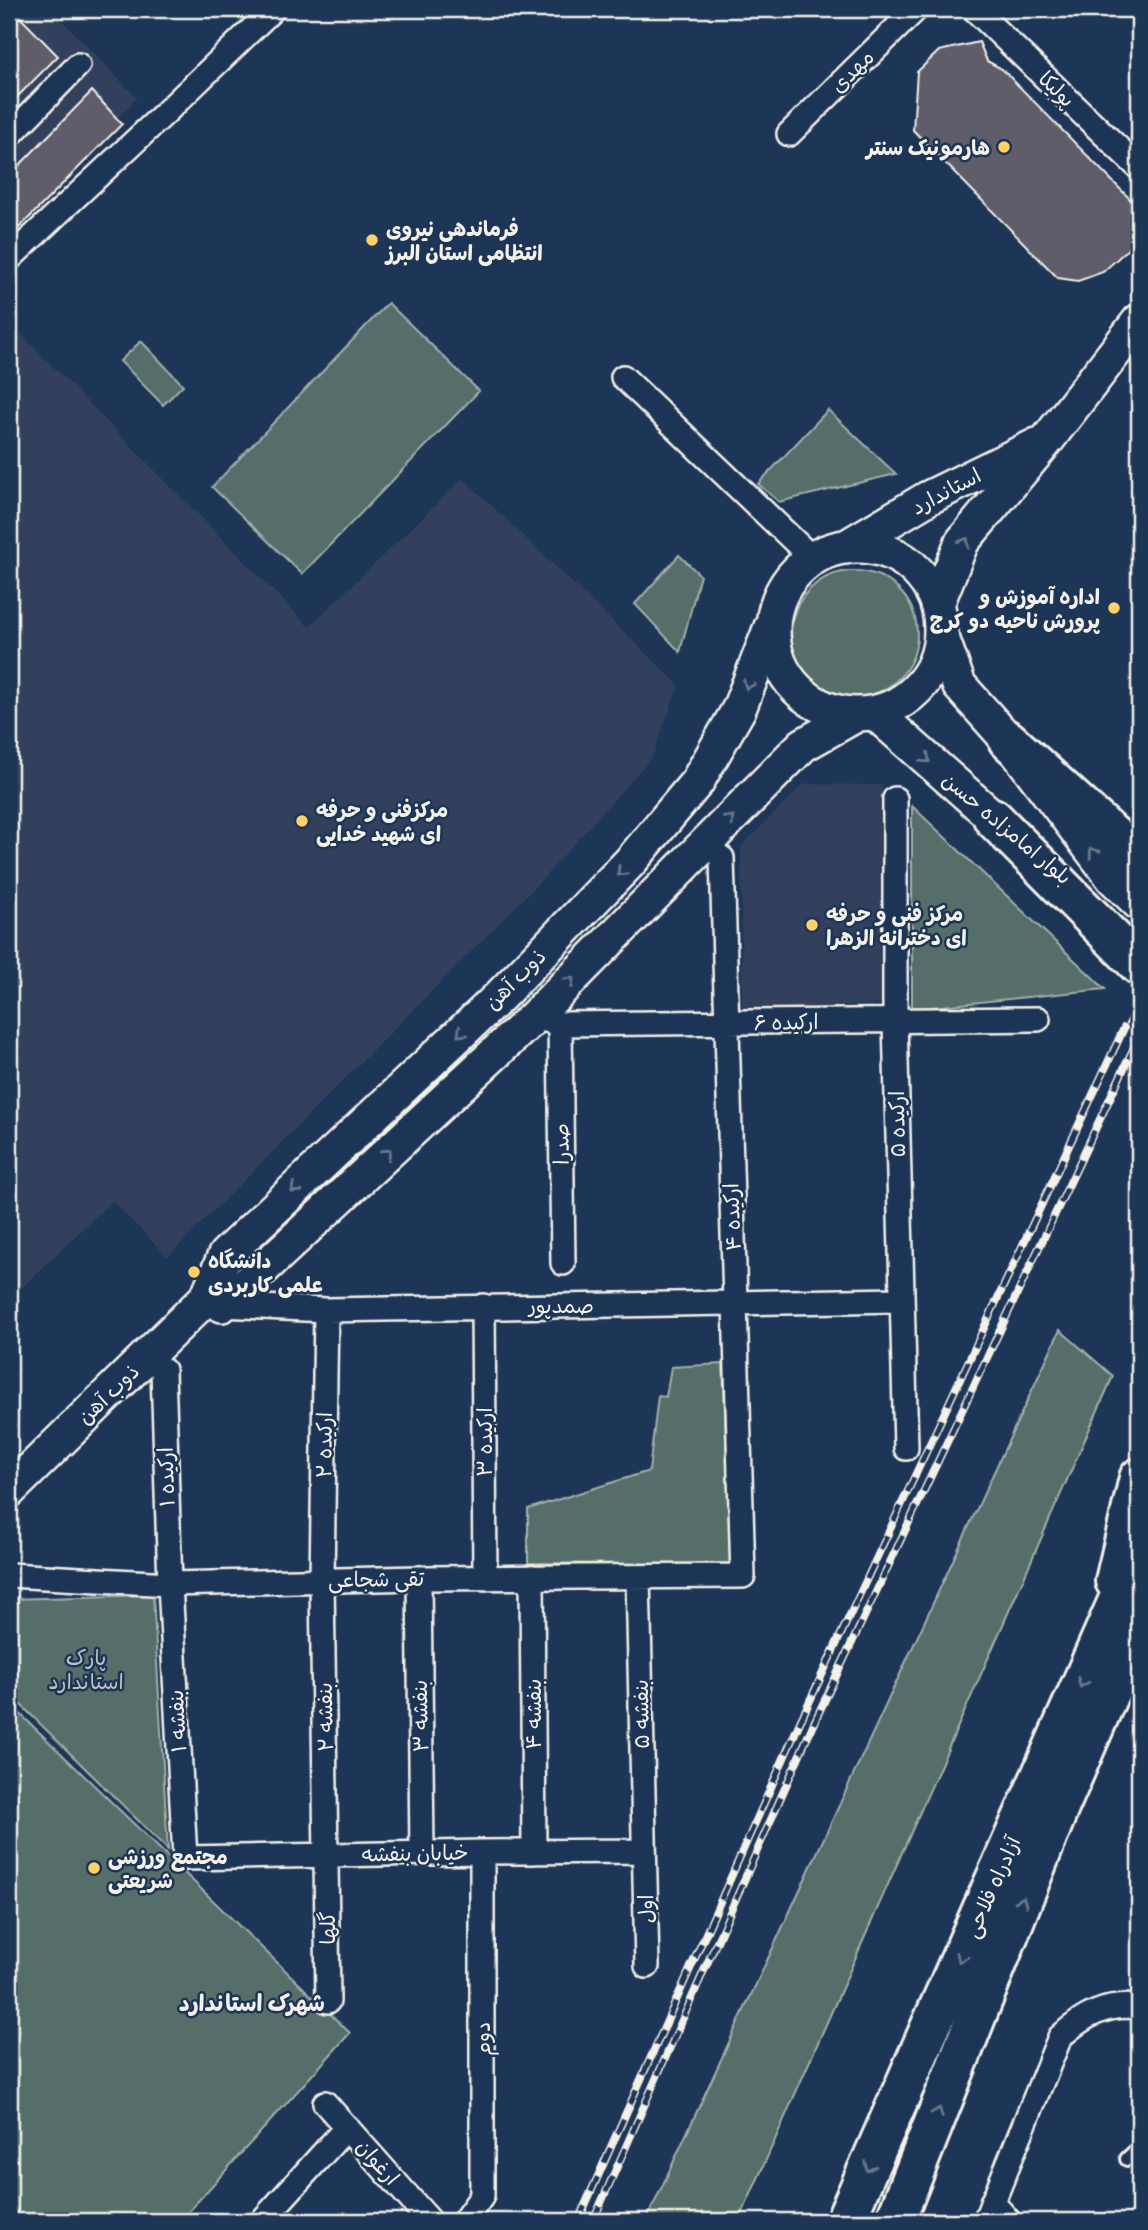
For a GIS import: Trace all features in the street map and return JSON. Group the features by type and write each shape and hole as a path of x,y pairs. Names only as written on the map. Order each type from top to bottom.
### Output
{"highway":[{"path":"1008,740 1139,859"},
{"path":"993,818 1139,965"},
{"path":"1122,1627 1139,1478"},
{"name":"آزادراه فلاحی","path":"895,2221 1059,1808 1122,1627 1139,1553"},
{"name":"آزادراه فلاحی","path":"845,2221 1122,1627"},
{"path":"1059,1808 1121,1718 1139,1685"}],"main road":[{"name":"استاندارد","path":"939,619 962,542 1048,439 1139,321"},
{"name":"استاندارد","path":"846,547 928,498 1048,439"},
{"path":"846,547 875,548 902,559 924,578 939,619 936,662 921,685 901,703 866,714 829,710 804,697 786,676 775,650 773,622 781,594 796,572 819,555 846,547"},
{"name":"بلوار امامزاده حسن","path":"939,619 960,685 1008,740 1113,878 1139,903"},
{"name":"ذوب آهن","path":"215,1301 225,1255 499,997 630,862 697,782 739,709 773,622"},
{"name":"بلوار امامزاده حسن","path":"866,714 1066,878 1139,944"},
{"name":"ذوب آهن","path":"9,1491 215,1301 547,1020 803,745 866,714"},
{"path":"499,997 547,1020"}],"street":[{"path":"9,259 273,9"},
{"name":"مهدی","path":"789,134 916,9"},
{"name":"پولیکا","path":"974,9 1139,168"},
{"path":"9,136 78,65"},
{"path":"623,377 813,559"},
{"name":"ارکیده ۵","path":"895,799 895,1020 906,1448"},
{"name":"ارکیده ۴","path":"722,858 743,1576"},
{"name":"ارکیده ۶","path":"547,1020 727,1023 1038,1019"},
{"name":"صدرا","path":"547,1020 563,1263"},
{"name":"صمدپور","path":"215,1301 326,1310 901,1300"},
{"name":"ارکیده ۳","path":"483,1306 485,1578"},
{"name":"ارکیده ۲","path":"322,1580 326,1310"},
{"name":"ارکیده ۱","path":"163,1370 170,1584"},
{"name":"تقی شجاعی","path":"9,1575 170,1584 419,1578 743,1576"},
{"name":"بنفشه ۴","path":"532,1577 534,1852"},
{"name":"بنفشه ۵","path":"638,1577 645,1851"},
{"name":"بنفشه ۳","path":"419,1578 422,1853"},
{"name":"بنفشه ۲","path":"322,1580 327,1855"},
{"name":"بنفشه ۱","path":"170,1584 185,1858"},
{"name":"خیابان بنفشه","path":"185,1858 645,1851"},
{"name":"اول","path":"645,1851 647,1966"},
{"name":"دوم","path":"464,2221 482,2196 482,1852"},
{"name":"گلها","path":"327,1855 328,2001"},
{"path":"1009,2221 989,2212 1060,2037 1079,2019 1103,2010 1139,2007"},
{"name":"ارغوان","path":"325,2103 430,2221"},
{"path":"262,2221 347,2127"}],"lane":[{"path":"1127,2158 1139,2148"}],"shaded area":[{"path":"9,9 51,9 137,98 9,231"},
{"name":"مرکزفنی و حرفه ای شهید خدایی","path":"9,322 309,627 463,478 679,685 652,757 537,885 168,1257 112,1201 9,1300"},
{"name":"مرکز فنی و حرفه ای دخترانه الزهرا","path":"804,784 882,785 883,1004 742,1011 741,847"}],"green space":[{"path":"388,303 479,391 302,574 212,487"},
{"path":"141,341 183,385 163,405 120,361"},
{"path":"828,410 896,474 779,502 758,484"},
{"path":"679,555 700,575 680,652 635,604"},
{"path":"854,571 878,576 898,590 912,610 917,634 912,658 898,678 878,692 854,697 830,692 810,678 796,658 791,634 796,610 810,590 830,576"},
{"path":"912,806 1105,989 912,1009"},
{"path":"1060,1330 1113,1376 739,2221 646,2221"},
{"path":"723,1364 731,1565 528,1563 528,1509 649,1471 658,1396 666,1397 671,1367"},
{"name":"پارک استاندارد","path":"153,1595 168,1850 9,1693 9,1599"},
{"name":"مجتمع ورزشی شریعتی","path":"9,1703 350,2033 180,2221 9,2221"}],"building":[{"path":"9,9 58,56 9,105"},
{"name":"هارمونیک سنتر","path":"979,42 987,61 1002,69 1133,202 1138,216 1136,231 1128,249 1103,272 1078,281 1058,278 913,130 917,72 939,51"},
{"path":"92,91 122,124 9,238 9,176"}],"tram line":[{"path":"1124,1028 1139,997"},
{"path":"1137,1041 1139,1036"}],"railway":[{"path":"578,2221 800,1722 1124,1028"},
{"path":"593,2221 812,1727 1137,1041"}],"place":[{"name":"هارمونیک سنتر","path":"1004,147"},
{"name":"فرماندهی نیروی انتظامی استان البرز","path":"372,240"},
{"name":"اداره آموزش و پرورش ناحیه دو کرج","path":"1114,608"},
{"name":"مرکزفنی و حرفه ای شهید خدایی","path":"302,821"},
{"name":"مرکز فنی و حرفه ای دخترانه الزهرا","path":"812,925"},
{"name":"دانشگاه علمی کاربردی","path":"194,1272"},
{"name":"مجتمع ورزشی شریعتی","path":"94,1868"}],"district":[{"name":"شهرک استاندارد","path":"252,2002"}]}
